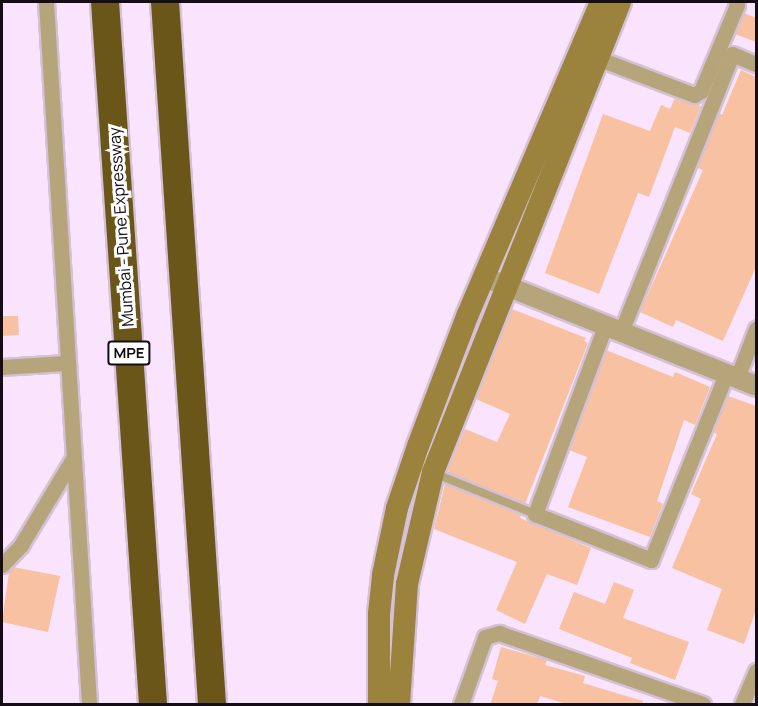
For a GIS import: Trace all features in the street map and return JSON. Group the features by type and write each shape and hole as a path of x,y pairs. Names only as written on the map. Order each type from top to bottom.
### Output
{"highway":[{"name":"Mumbai - Pune Expressway","path":"105,2 153,705"},
{"path":"165,2 212,705"}],"main road":[{"path":"379,705 380,604 383,575 398,508 417,446 484,277 601,2"},
{"path":"399,705 407,584 433,472 620,2"}],"street":[{"path":"46,2 66,363 89,705"},
{"path":"597,58 694,95 701,90 737,5 736,2"},
{"path":"756,64 732,54 535,514 651,560 732,376 756,329"},
{"path":"484,277 756,386"},
{"path":"2,367 66,363"},
{"path":"2,565 21,545 72,460"},
{"path":"461,705 485,637 491,633 499,633 667,698 703,705"},
{"path":"742,705 756,671"}],"lane":[{"path":"433,472 535,514"}],"building":[{"path":"744,13 756,18 756,42 735,34"},
{"path":"741,70 756,77 756,267 723,341 676,320 673,327 640,312 703,170 697,168 719,113 722,115"},
{"path":"675,98 701,106 690,133 675,127 649,197 638,193 599,294 545,273 603,114 650,131 661,105 670,109"},
{"path":"512,309 586,338 584,341 588,343 525,504 449,473 448,470 465,429 497,442 510,414 476,399"},
{"path":"2,316 18,316 19,335 2,336"},
{"path":"606,350 673,377 675,372 710,387 695,425 684,420 657,501 663,504 650,537 568,507 587,457 569,450"},
{"path":"728,396 756,406 756,610 744,644 707,630 722,589 672,568 701,499 691,494 717,434 713,432"},
{"path":"445,484 521,515 520,518 591,548 577,585 547,574 525,624 496,610 517,562 434,529"},
{"path":"13,567 60,576 48,632 2,622 9,572"},
{"path":"614,582 634,590 623,618 689,642 675,680 630,663 632,658 559,629 574,592 605,604"},
{"path":"501,647 547,660 545,665 585,676 583,683 643,701 642,705 570,705 540,696 537,705 490,705 498,681 492,679"}]}
